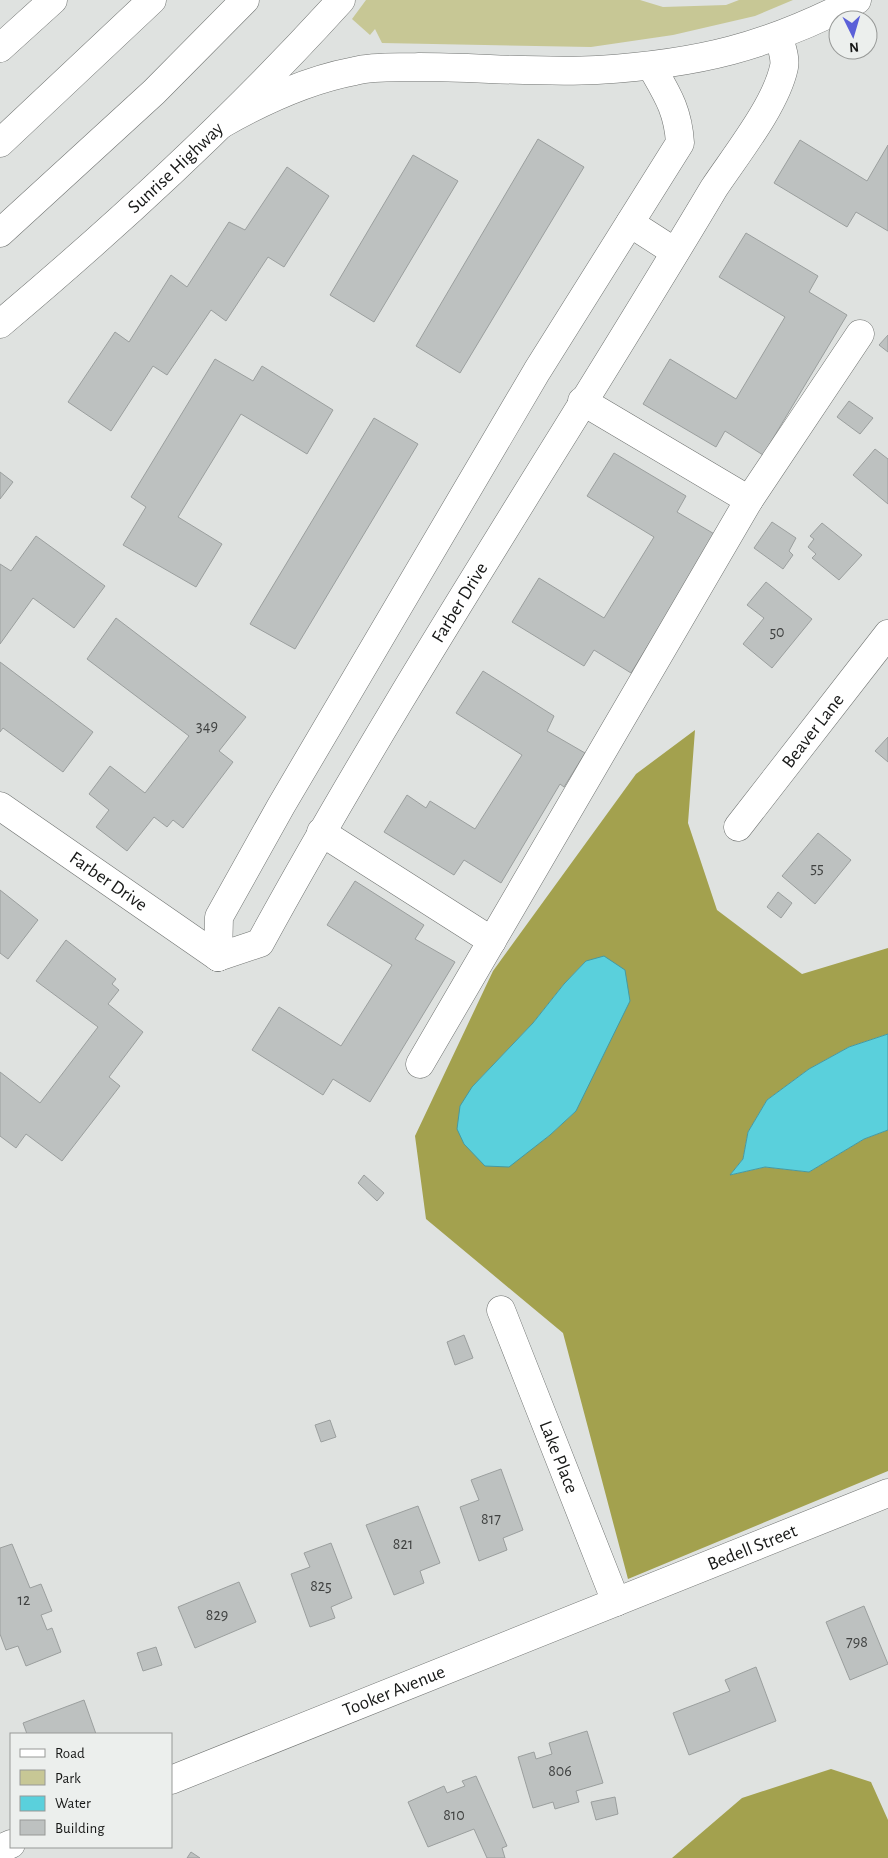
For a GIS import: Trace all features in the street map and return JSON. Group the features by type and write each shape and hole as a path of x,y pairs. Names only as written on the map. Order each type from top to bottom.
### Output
{"main road":[{"path":"0,48 53,0"},
{"path":"0,143 152,0"},
{"path":"0,233 154,92 245,0"},
{"name":"Sunrise Highway","path":"0,324 68,266 222,124 341,0"},
{"path":"222,124 276,95 356,70 430,67 562,71 651,66 716,56 779,37 857,0"},
{"name":"Farber Drive","path":"0,806 218,957 260,943 321,832 431,646 760,118 779,84 785,65 779,37"},
{"path":"218,957 219,917 281,806 537,371 680,143 678,120 669,96 651,66"},
{"path":"630,223 683,241"},
{"path":"420,1064 749,500 860,334"},
{"path":"582,401 749,500"},
{"name":"Beaver Lane","path":"738,827 888,634"},
{"path":"321,832 492,940"},
{"name":"Lake Place","path":"501,1310 616,1602"},
{"name":"Bedell Street","path":"616,1602 888,1493"},
{"name":"Tooker Avenue","path":"172,1780 616,1602"}],"green space":[{"path":"366,0 640,0 663,7 726,5 739,0 793,0 755,16 673,35 591,47 382,43 375,29 370,35 352,19"}],"shaded area":[{"path":"695,730 688,823 717,910 802,974 888,948 888,1034 849,1047 809,1069 767,1100 748,1132 743,1159 730,1175 765,1167 809,1172 864,1139 888,1130 888,1471 628,1579 563,1333 426,1219 415,1136 493,971 636,774","holes":["586,961 576,1111 550,1135 509,1166 472,1087 533,1023 564,984"]},
{"path":"831,1769 871,1782 888,1820 888,1858 672,1858 742,1798"}],"water":[{"path":"604,956 625,970 630,1001 576,1111 550,1135 509,1167 485,1166 464,1144 457,1129 460,1106 472,1087 533,1023 564,984 586,961"},
{"path":"888,1034 888,1130 864,1139 809,1172 765,1167 730,1175 743,1159 748,1132 767,1100 809,1069 849,1047"}],"building":[{"path":"538,139 584,167 460,373 416,346"},
{"path":"800,140 867,181 888,145 888,231 856,212 847,227 774,183"},
{"path":"413,155 458,181 374,322 330,295"},
{"path":"287,167 329,196 284,267 268,257 226,321 211,310 167,375 153,366 111,431 68,402 115,332 129,342 171,275 187,287 229,222 245,230"},
{"path":"746,233 818,276 809,292 847,315 763,455 725,431 716,447 643,404 670,359 736,399 785,317 719,277"},
{"path":"888,335 888,352 879,345"},
{"path":"215,359 253,381 262,366 333,410 307,454 241,414 178,517 222,544 196,587 123,545 146,507 131,497"},
{"path":"849,401 873,418 860,434 837,417"},
{"path":"374,418 418,444 295,649 250,624"},
{"path":"875,449 888,459 888,504 853,475"},
{"path":"614,453 686,496 677,512 716,535 631,673 594,650 584,666 512,622 539,578 604,618 654,537 587,496"},
{"path":"0,472 13,482 0,499"},
{"path":"772,522 796,538 789,551 793,555 783,569 754,548"},
{"path":"822,523 862,555 839,580 812,558 816,554 808,547 814,539 810,536"},
{"path":"36,536 105,586 74,628 33,598 0,644 0,564 11,571"},
{"path":"766,582 812,619 772,668 743,644 764,618 747,605"},
{"path":"116,618 246,717 219,751 233,762 183,828 173,820 167,827 154,817 127,851 96,827 109,810 89,794 110,766 145,793 189,736 87,659"},
{"path":"0,662 93,732 63,772 3,728 0,732"},
{"path":"483,671 554,716 547,731 585,753 564,787 560,784 501,883 464,860 454,875 384,832 407,795 426,808 430,801 475,829 522,755 456,713"},
{"path":"888,737 888,762 875,751"},
{"path":"818,833 851,860 815,904 782,876"},
{"path":"355,881 424,925 415,939 455,962 370,1102 333,1079 323,1095 252,1050 279,1007 341,1046 392,965 327,925"},
{"path":"0,890 38,920 8,959 0,953"},
{"path":"778,892 792,903 781,918 767,907"},
{"path":"66,940 116,979 112,984 119,990 108,1004 143,1032 109,1077 120,1086 62,1161 26,1134 16,1148 0,1136 0,1072 40,1103 98,1027 36,981"},
{"path":"364,1175 384,1193 377,1201 358,1183"},
{"path":"464,1335 473,1358 455,1365 447,1342"},
{"path":"330,1420 336,1437 321,1442 315,1425"},
{"path":"501,1469 523,1530 503,1538 507,1550 479,1561 460,1507 479,1500 471,1480"},
{"path":"418,1506 440,1563 420,1571 424,1583 394,1595 366,1525"},
{"path":"331,1543 352,1598 331,1607 335,1618 310,1627 291,1574 310,1567 304,1553"},
{"path":"12,1544 30,1588 41,1584 52,1611 41,1615 47,1630 52,1628 61,1652 26,1666 18,1646 6,1650 0,1634 0,1548"},
{"path":"239,1582 256,1622 195,1648 178,1607"},
{"path":"864,1606 888,1664 850,1680 826,1622"},
{"path":"156,1647 162,1665 143,1671 137,1653"},
{"path":"756,1667 776,1721 689,1755 673,1713 730,1691 725,1680"},
{"path":"84,1700 96,1733 27,1733 23,1723"},
{"path":"587,1731 603,1783 576,1791 579,1802 555,1809 553,1802 533,1808 518,1757 534,1752 536,1759 552,1754 549,1743"},
{"path":"476,1776 507,1846 502,1848 505,1858 487,1858 474,1829 428,1847 408,1802 444,1786 447,1793 465,1786 462,1781"},
{"path":"615,1797 618,1814 596,1820 591,1802"},
{"path":"191,1852 200,1858 187,1858"}]}
